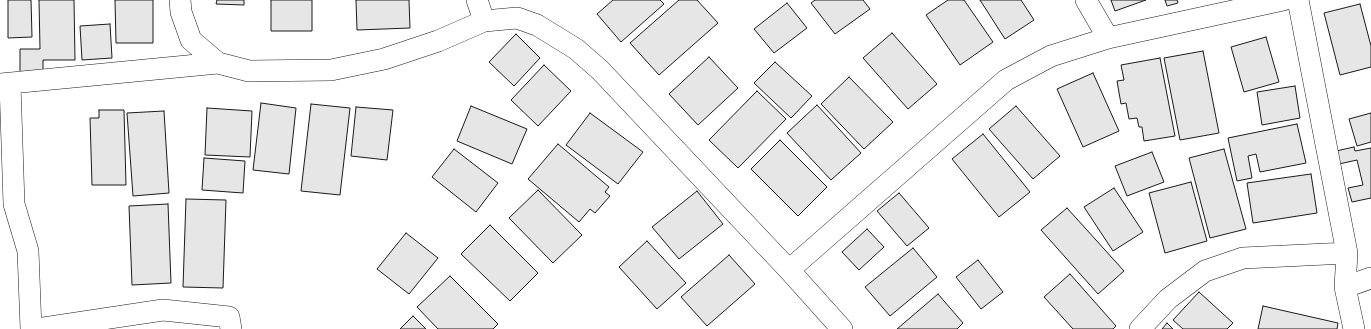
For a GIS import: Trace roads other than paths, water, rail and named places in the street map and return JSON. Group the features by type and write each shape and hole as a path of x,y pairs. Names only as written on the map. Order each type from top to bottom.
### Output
{"street":[{"path":"180,0 181,12 191,40 218,63"},
{"path":"477,0 484,21"},
{"path":"1086,0 1108,38"},
{"path":"790,270 1006,80 1051,56 1108,38 1282,0"},
{"path":"1298,0 1347,252 1345,287 1354,329"},
{"path":"31,329 28,251 14,204 5,84 218,63 249,71 331,70 384,59 438,41 484,21 517,18 537,25 576,49 600,70 790,270 842,329"},
{"path":"1140,329 1168,299 1204,271 1243,258 1347,252"},
{"path":"1345,287 1371,278"},
{"path":"37,329 163,310 229,317 231,329"}]}
